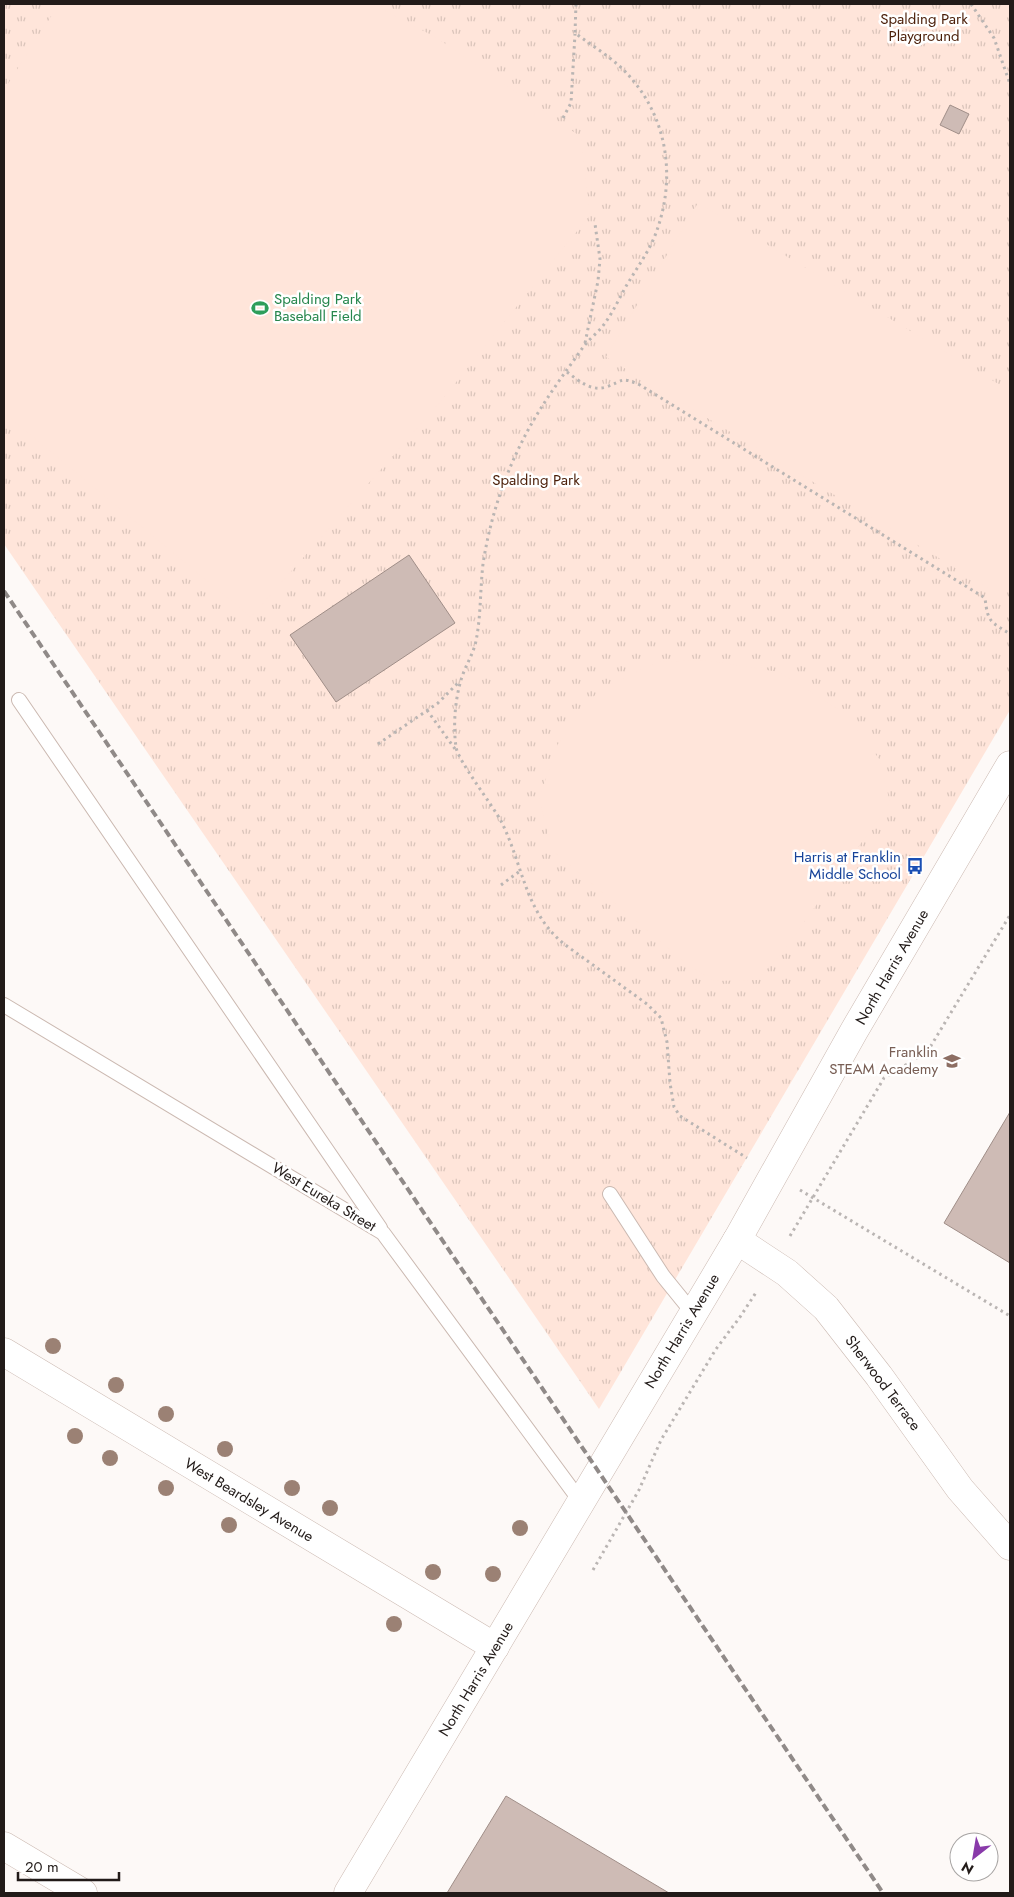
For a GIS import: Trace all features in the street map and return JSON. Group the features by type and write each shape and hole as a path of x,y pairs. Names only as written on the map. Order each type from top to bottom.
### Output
{"street":[{"name":"North Harris Avenue","path":"348,1893 737,1240 854,1031 1010,765"},
{"name":"Sherwood Terrace","path":"737,1240 787,1273 826,1308 879,1376 960,1489 1010,1546"},
{"name":"West Beardsley Avenue","path":"4,1352 495,1647"},
{"path":"4,1846 83,1893"}],"lane":[{"path":"19,700 383,1233"},
{"name":"West Eureka Street","path":"4,1005 383,1233 581,1502"},
{"path":"610,1194 663,1276 692,1313"}],"path":[{"path":"563,118 571,103 576,4"},
{"path":"971,4 994,38 1010,84"},
{"path":"378,744 449,693 461,679 471,658 475,643 479,621 481,581 485,554 505,478 533,422 585,344 604,324 652,242 660,221 666,194 668,172 659,125 647,99 624,71 610,58 574,33"},
{"path":"585,344 598,281 600,259 595,224"},
{"path":"567,372 580,383 596,387 606,387 622,380 640,385 985,598 987,616 991,622 1010,634"},
{"path":"456,750 456,713 461,679"},
{"path":"427,710 456,750 502,822 534,908 552,934 647,1004 660,1018 664,1026 667,1042 674,1107 680,1116 748,1158"},
{"path":"501,885 520,871"},
{"path":"786,1242 884,1078 929,1049 1010,915"},
{"path":"802,1192 1010,1316"},
{"path":"593,1570 639,1490 661,1440 716,1349 740,1317 758,1288"}],"green space":[{"name":"Spalding Park","path":"4,4 1010,4 1010,710 599,1409 4,544"},
{"name":"Spalding Park Baseball Field","path":"59,4 372,4 437,38 581,137 590,215 441,401 251,617 4,413 4,90"},
{"path":"698,203 1010,391 1010,570 997,593 606,357"},
{"path":"705,660 779,672 844,713 880,760 890,803 781,954 757,980 714,981 687,964 552,850 539,799 558,744 599,690 657,662"}],"building":[{"path":"950,105 969,114 959,134 940,125"},
{"path":"409,555 455,623 336,702 290,635"},
{"path":"1010,1112 1010,1263 944,1223"},
{"path":"506,1796 669,1893 447,1893"}],"railway":[{"path":"4,591 883,1893"}],"place":[{"name":"Spalding Park Baseball Field","path":"260,308"},
{"name":"Harris at Franklin Middle School","path":"915,866"},
{"name":"Franklin STEAM Academy","path":"952,1061"}],"park label":[{"name":"Spalding Park Playground","path":"924,28"}]}
